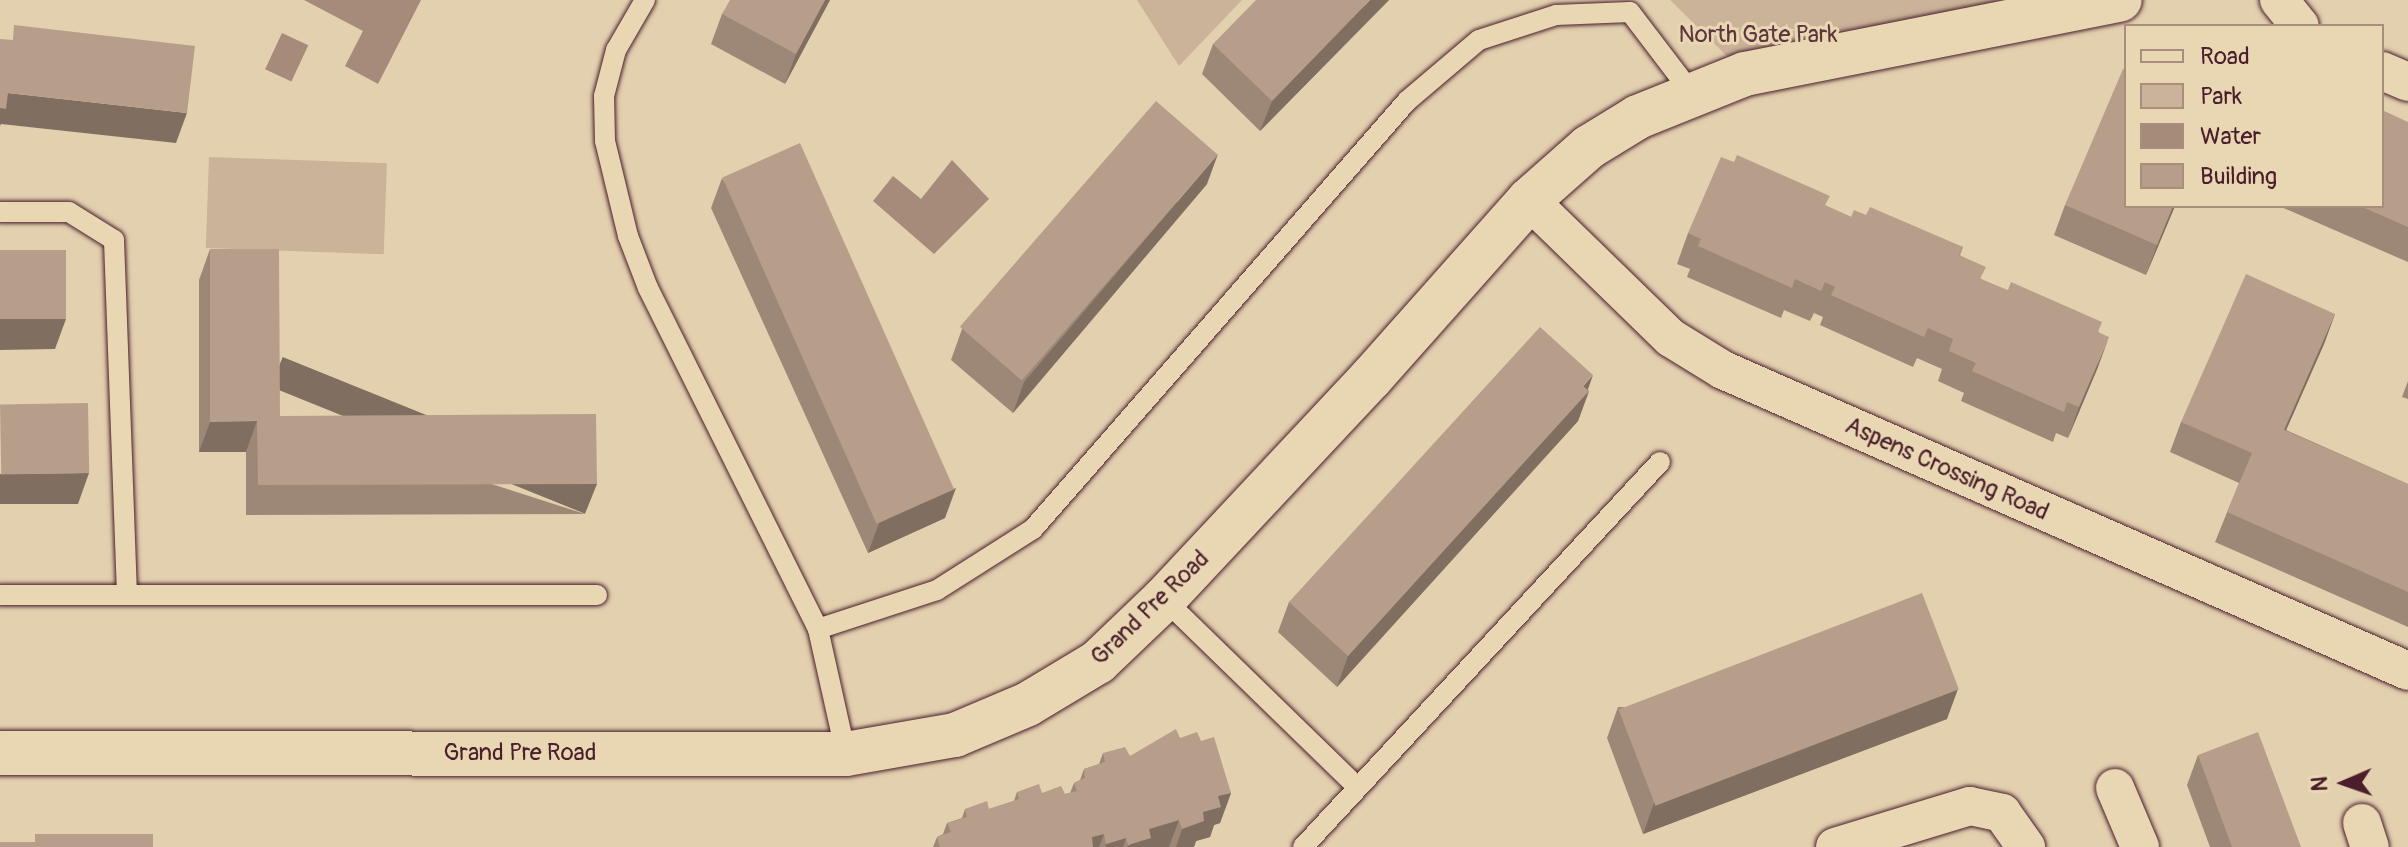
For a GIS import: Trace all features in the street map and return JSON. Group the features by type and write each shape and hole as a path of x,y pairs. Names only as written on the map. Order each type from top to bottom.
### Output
{"street":[{"name":"Grand Pre Road","path":"0,753 846,754 955,735 1028,704 1098,662 1164,599 1529,200 1589,147 1691,92 1745,74 2120,0"},
{"path":"2279,0 2298,24"},
{"path":"2384,72 2408,82"},
{"name":"Aspens Crossing Road","path":"1529,200 1671,338 1723,370 2408,671"},
{"path":"2115,788 2140,847"},
{"path":"1835,847 1970,806 2002,813 2026,847"}],"lane":[{"path":"645,0 616,50 604,96 605,141 628,236 648,288 818,629 846,754"},
{"path":"818,629 937,590 1033,529 1407,101 1479,40 1556,15 1630,12 1691,92"},
{"path":"0,212 69,212 114,240 127,595"},
{"path":"1303,847 1356,786 1660,462"},
{"path":"0,595 597,595"},
{"path":"1164,599 1356,786"}],"green space":[{"path":"1137,0 1242,0 1179,66"},
{"name":"North Gate Park","path":"1670,0 2120,0 1745,74"},
{"path":"209,157 387,163 384,254 206,248"}],"water":[{"path":"304,0 421,0 378,84 345,66 363,31"},
{"path":"282,33 308,45 291,82 265,69"},
{"path":"952,160 989,199 934,254 873,201 893,176 921,199"}],"building":[{"path":"730,0 825,0 796,54 722,14"},
{"path":"1256,0 1370,0 1272,101 1213,44"},
{"path":"14,25 195,46 187,113 8,93 6,109 0,108 0,39 13,40"},
{"path":"2124,69 2124,208 2172,208 2157,245 2065,205"},
{"path":"1156,101 1218,155 1022,380 960,327"},
{"path":"2384,111 2408,122 2408,227 2365,208 2384,208"},
{"path":"800,143 954,489 877,524 722,178"},
{"path":"1737,155 1830,196 1825,205 1851,217 1854,210 1866,215 1870,207 1963,247 1959,255 1986,267 1980,279 2008,290 2011,282 2102,322 2098,332 2109,337 2079,407 2067,402 2064,412 1972,371 1976,363 1949,351 1953,339 1928,328 1924,337 1831,295 1835,287 1825,282 1821,291 1795,279 1792,288 1698,246 1701,239 1688,233 1721,157 1734,162"},
{"path":"210,249 279,249 280,416 596,414 597,484 258,485 257,421 210,422"},
{"path":"0,250 66,250 66,319 0,319"},
{"path":"2246,274 2335,314 2284,430 2408,484 2408,592 2227,512 2252,453 2181,422"},
{"path":"1540,327 1593,375 1583,386 1589,391 1348,656 1289,602"},
{"path":"88,403 89,473 1,475 0,405"},
{"path":"1922,593 1959,689 1655,806 1619,709"},
{"path":"1176,729 1180,738 1197,732 1201,741 1214,737 1231,793 1218,796 1221,807 1203,812 1204,821 1182,829 1179,820 1149,829 1151,838 1128,845 1126,838 1106,844 1104,834 1092,837 1093,847 940,847 937,837 951,832 947,823 967,817 965,809 987,801 989,809 1019,799 1017,792 1039,784 1042,793 1061,786 1065,794 1077,791 1074,783 1085,778 1084,769 1105,762 1103,753 1125,747 1130,756"},
{"path":"2258,732 2301,847 2232,847 2198,755"},
{"path":"35,834 153,834 153,847 0,847 0,842 35,842"}]}
